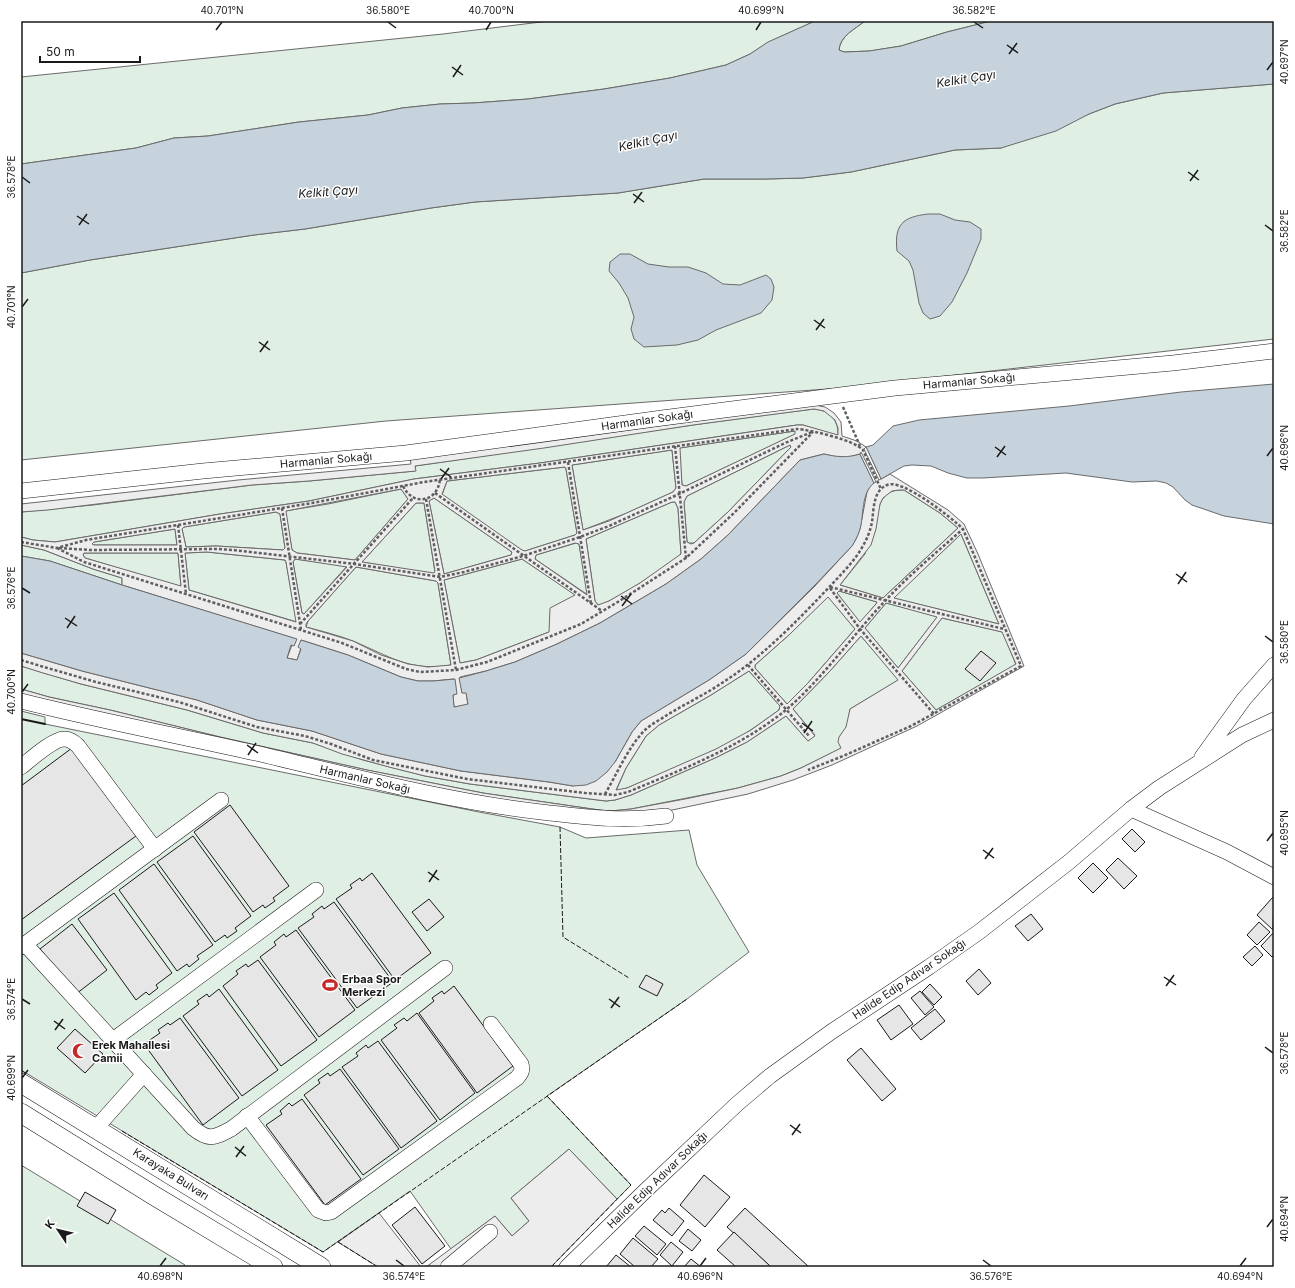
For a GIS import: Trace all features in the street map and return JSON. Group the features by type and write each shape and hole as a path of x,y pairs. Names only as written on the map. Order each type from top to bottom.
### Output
{"main road":[{"name":"Karayaka Bulvarı","path":"21,1083 321,1267"},
{"path":"21,1113 273,1267"}],"street":[{"name":"Harmanlar Sokağı","path":"21,491 203,471 406,453 895,388 1165,363 1274,351"},
{"path":"1198,763 1244,699 1274,664"},
{"name":"Harmanlar Sokağı","path":"21,701 435,795 512,808 606,819 644,819 666,816"},
{"name":"Halide Edip Adıvar Sokağı","path":"567,1267 737,1104 770,1076 831,1032 979,932 1069,862 1159,788 1242,735 1274,720"},
{"path":"21,767 57,740 64,739 72,741 78,746 155,849"},
{"path":"221,800 23,946 113,1040 193,1128 209,1138 218,1136 231,1129 445,968"},
{"path":"1132,809 1227,852 1274,877"},
{"path":"113,1040 316,890"},
{"path":"247,1116 318,1210 326,1214 331,1212 517,1078 523,1069 521,1064 491,1024"},
{"path":"96,1128 144,1074"},
{"path":"448,1267 490,1232"}],"path":[{"path":"838,396 860,446 881,488"},
{"path":"57,548 86,540 282,508 440,479 797,429 813,432 860,446"},
{"path":"21,542 57,548 90,550 217,549 354,564 440,577 524,556 609,526 680,494 785,443 813,432"},
{"path":"57,548 84,562 342,643 406,669 420,672 456,670 487,662 581,624 686,558 734,513 813,432"},
{"path":"675,446 686,558"},
{"path":"568,462 591,604"},
{"path":"403,485 406,492 413,498 426,499 435,493 440,479"},
{"path":"605,794 638,738 646,729 722,683 748,665 784,633 829,587 860,553 867,539 872,523 876,498 881,488 889,484 897,484 908,489 948,514 963,529 1004,629 1021,666 934,714 891,735 808,770"},
{"path":"435,493 602,611"},
{"path":"300,624 413,498"},
{"path":"426,499 456,670"},
{"path":"282,508 301,630"},
{"path":"178,525 186,594"},
{"path":"21,660 44,668 96,682 179,702 257,727 305,736 373,760 467,779 614,795 628,792 718,752 756,731 787,709 803,694 885,601 963,529"},
{"path":"829,587 1004,629"},
{"path":"829,587 860,629 934,714"},
{"path":"748,665 810,736"}],"green space":[{"path":"549,21 815,21 769,42 750,54 726,65 670,78 604,89 528,99 440,104 402,108 368,115 299,122 208,136 174,138 136,148 21,164 21,77 443,34"},
{"path":"865,21 991,21 901,46 870,51 844,52 839,50 845,37"},
{"path":"1274,84 1274,339 841,388 386,421 21,460 21,273 90,260 254,235 305,229 475,202 618,193 704,179 803,178 851,172 955,150 1001,148 1115,104 1163,93"},
{"path":"814,409 824,411 832,417 837,425 838,436 803,425 797,425 540,463 414,479 309,501 220,514 55,542 33,540 21,537 21,512 93,505 252,485 415,471 415,466 664,429"},
{"path":"795,431 796,434 686,486 682,485 679,448"},
{"path":"790,445 791,447 728,512 694,543 687,542 684,502 687,496"},
{"path":"672,450 676,488 673,492 627,513 583,530 572,465"},
{"path":"565,467 577,533 575,535 525,551 521,550 442,495 447,481"},
{"path":"401,489 408,499 355,560 297,553 292,550 285,511"},
{"path":"904,490 940,513 958,528 883,598 840,585 865,554 880,504 885,496 890,492"},
{"path":"434,498 512,552 511,555 444,574 429,501"},
{"path":"675,502 678,508 681,554 654,574 627,591 598,605 595,601 586,539"},
{"path":"416,503 424,503 435,572 433,574 362,562"},
{"path":"276,512 280,514 285,548 283,550 216,546 186,547 182,529 184,527"},
{"path":"175,529 177,545 92,544 94,542"},
{"path":"961,534 999,624 893,598"},
{"path":"576,543 579,544 588,595 535,559 536,555"},
{"path":"21,545 44,550 93,569 122,578 122,585 50,561 21,556"},
{"path":"207,552 285,560 297,622 189,590 185,553"},
{"path":"84,553 178,553 181,587 85,558 83,555"},
{"path":"295,559 347,566 304,614 302,613 293,562"},
{"path":"522,559 576,595 549,632 476,660 460,663 444,580"},
{"path":"356,567 436,581 438,583 451,665 436,667 411,664 389,657 353,641 306,627 308,621"},
{"path":"839,591 877,602 860,623 837,593"},
{"path":"828,596 855,629 808,683 787,704 755,668 755,665 790,634"},
{"path":"886,603 938,616 898,668 865,628"},
{"path":"942,618 1003,632 1016,665 936,710 902,671"},
{"path":"861,636 899,680 850,709 847,725 839,738 842,748 781,776 738,788 631,809 611,811 483,793 367,770 49,697 21,689 21,666 81,684 187,710 263,733 313,743 363,760 425,776 470,784 606,801 631,795 715,758 747,742 786,716 808,741 815,735 793,709"},
{"path":"749,671 780,706 779,710 737,739 696,759 627,788 616,791 626,768 646,736 659,725"},
{"name":"Erbaa Spor Merkezi","path":"21,711 45,717 45,724 560,827 586,838 689,830 697,865 749,952 687,999 547,1096 631,1185 617,1199 569,1149 511,1198 529,1221 512,1236 495,1216 451,1249 410,1191 323,1252 21,1070"},
{"path":"21,1165 185,1265 183,1267 21,1267"}],"shaded area":[{"path":"815,405 825,407 834,413 841,422 842,436 857,441 866,447 881,479 890,474 948,510 964,524 978,554 1024,666 917,726 832,765 793,780 748,794 658,813 584,812 425,788 21,696 21,689 49,697 367,770 483,793 611,811 631,809 738,788 781,776 801,768 841,748 838,742 839,737 846,727 850,709 898,680 861,636 793,709 815,736 808,741 786,716 747,742 715,758 631,795 606,801 470,784 425,776 342,754 313,743 263,733 187,710 81,684 21,666 21,653 82,671 197,700 257,720 312,731 381,754 461,771 573,786 615,762 632,732 641,721 709,680 746,654 815,586 852,546 856,539 860,529 867,492 870,486 860,454 845,458 824,454 800,460 728,535 701,559 666,584 600,623 557,644 515,662 460,677 462,693 466,692 468,705 454,707 453,695 456,694 454,679 418,681 401,677 348,655 301,640 301,648 297,660 287,658 296,639 122,585 122,578 93,569 44,550 21,545 21,537 33,540 55,542 220,514 309,501 414,479 540,463 797,425 803,425 838,435 838,428 835,420 824,411 814,409 693,425 415,466 416,471 252,485 21,512 21,504 238,480 411,464 410,459","holes":["795,431 795,434 686,486 682,485 680,448","790,445 791,447 728,512 694,543 691,544 687,542 684,502 687,496","672,450 676,488 673,492 609,521 583,530 572,465","565,467 577,533 575,535 525,551 442,494 447,481","401,489 408,499 355,560 297,553 292,550 286,511","899,490 904,490 940,513 958,528 883,598 840,585 871,545 876,529 880,504 883,498 892,491","434,498 512,552 511,555 444,574 429,501","675,502 678,508 681,554 640,583 609,601 598,605 595,601 586,539","416,503 424,503 435,571 434,573 362,562","276,512 280,514 285,548 283,550 216,546 186,547 182,529 184,527","175,529 177,545 94,545 92,544 94,542","961,534 999,624 894,598","575,543 579,544 587,595 535,559 536,555","207,552 285,560 296,622 189,590 185,553","84,553 178,553 181,586 85,558 83,555","295,559 347,567 304,614 302,613 293,562","522,559 575,595 550,608 549,632 476,660 460,663 444,580","356,567 436,581 438,583 451,665 428,667 408,664 381,655 353,641 306,627 308,621","839,591 877,602 860,622 837,593","828,597 855,629 808,683 787,704 755,668 755,665","886,603 937,617 898,668 865,628","942,618 1002,632 1016,664 936,710 902,671","749,671 780,706 779,710 751,730 716,749 627,788 616,790 626,768 646,736 659,725"]},
{"path":"569,1149 617,1199 551,1267 426,1267 495,1216 512,1236 529,1221 511,1198"},
{"path":"379,1213 421,1267 378,1267 338,1242"}],"water":[{"name":"Kelkit Çayı","path":"815,21 865,21 849,33 842,41 839,50 844,52 869,51 901,46 991,21 1274,21 1274,84 1163,93 1115,104 1089,114 1056,131 1001,148 955,150 851,172 803,178 704,179 618,193 475,202 305,229 254,235 90,260 21,273 21,164 136,148 174,138 208,136 299,122 368,115 402,108 440,104 528,99 604,89 670,78 726,65 750,54 768,42"},
{"path":"940,214 955,220 970,222 981,229 981,239 967,273 952,302 940,316 930,319 923,313 919,303 913,270 909,261 897,251 896,242 899,228 906,220 919,215"},
{"path":"620,254 630,254 648,264 669,267 688,267 706,273 723,284 740,285 766,275 771,279 774,287 772,300 761,313 716,330 698,340 677,345 644,347 634,339 631,329 634,317 628,298 619,283 609,271 610,262"},
{"path":"1274,384 1274,524 1224,516 1192,505 1173,487 1166,483 1157,481 1132,482 1066,473 967,478 948,473 931,466 912,465 904,466 881,479 866,447 873,445 893,426 919,420 1069,406 1181,392"},
{"path":"824,454 842,457 860,454 874,483 867,492 860,529 852,546 746,654 709,680 641,721 632,732 615,762 607,772 596,781 586,785 573,786 461,771 381,754 312,731 257,720 197,700 82,671 21,653 21,556 50,561 122,585 297,639 294,646 291,645 287,658 297,660 301,649 298,647 301,640 348,655 401,677 418,681 455,679 457,694 453,695 454,707 468,704 466,693 462,693 459,678 515,662 557,644 600,623 666,584 701,559 728,535 800,460"}],"pier":[{"path":"866,447 881,479 879,480 864,449"},
{"path":"861,452 876,482 874,483 860,454"}],"building":[{"path":"981,651 996,663 980,681 965,669"},
{"path":"72,748 136,836 21,920 21,786"},
{"path":"230,805 289,886 273,898 275,901 265,908 263,905 253,912 194,832"},
{"path":"1132,829 1145,842 1135,852 1122,839"},
{"path":"193,836 251,916 235,928 237,931 227,938 225,935 215,942 157,862"},
{"path":"1118,858 1137,876 1124,889 1106,870"},
{"path":"1093,863 1108,878 1093,893 1078,878"},
{"path":"154,864 213,945 197,956 199,959 189,967 187,964 177,971 119,890"},
{"path":"372,873 431,953 395,980 336,899 352,888 350,885 360,878 362,881"},
{"path":"114,893 172,973 156,985 158,988 149,995 146,992 136,1000 78,919"},
{"path":"1273,897 1274,898 1273,930 1257,915"},
{"path":"429,899 444,917 427,931 412,912"},
{"path":"334,902 393,982 357,1008 298,928 314,917 312,914 322,906 324,909"},
{"path":"1031,914 1043,929 1028,941 1015,926"},
{"path":"1259,922 1270,932 1257,945 1247,935"},
{"path":"72,924 107,970 76,994 40,949"},
{"path":"296,930 355,1010 319,1037 260,957 276,945 274,942 284,934 286,937"},
{"path":"1274,932 1274,955 1272,957 1261,946"},
{"path":"1255,946 1263,955 1252,966 1243,957"},
{"path":"258,960 317,1040 281,1066 223,986 238,974 236,971 246,964 248,967"},
{"path":"979,969 991,983 978,995 966,981"},
{"path":"646,975 663,984 657,996 639,987"},
{"path":"930,984 942,997 934,1005 922,992"},
{"path":"454,986 513,1066 477,1093 419,1013 434,1001 432,998 442,991 444,994"},
{"path":"219,989 278,1070 242,1096 183,1016 199,1004 197,1001 207,994 209,997"},
{"path":"920,991 934,1007 925,1015 911,998"},
{"path":"899,1005 913,1024 891,1040 877,1020"},
{"path":"935,1009 945,1021 921,1040 911,1028"},
{"path":"417,1013 475,1093 440,1120 381,1040 397,1028 394,1025 404,1018 407,1021"},
{"path":"180,1018 239,1098 203,1125 144,1044 160,1033 158,1030 168,1023 170,1025"},
{"name":"Erek Mahallesi Camii","path":"75,1029 103,1054 85,1073 57,1048"},
{"path":"378,1041 437,1121 401,1148 342,1067 358,1056 356,1053 366,1045 368,1048"},
{"path":"861,1048 896,1089 882,1101 847,1060"},
{"path":"340,1069 399,1149 363,1175 304,1095 320,1083 318,1080 328,1073 330,1076"},
{"path":"302,1099 361,1179 325,1205 266,1125 282,1114 280,1111 289,1103 292,1106"},
{"path":"704,1175 730,1197 705,1227 680,1205"},
{"path":"85,1192 116,1210 108,1224 77,1206"},
{"path":"415,1207 445,1246 422,1264 392,1225"},
{"path":"669,1208 684,1221 672,1236 653,1220 662,1210 665,1213"},
{"path":"745,1208 809,1267 771,1267 727,1227"},
{"path":"644,1226 666,1244 657,1255 635,1236"},
{"path":"688,1229 701,1240 692,1251 679,1241"},
{"path":"734,1232 771,1267 736,1267 717,1250"},
{"path":"633,1238 658,1259 651,1267 635,1267 620,1254"},
{"path":"671,1242 683,1252 672,1266 660,1255"},
{"path":"616,1255 631,1267 606,1267"},
{"path":"691,1259 701,1267 684,1267"}],"fence":[{"path":"560,827 563,937 629,978"},
{"path":"122,1131 323,1252 687,999"},
{"path":"21,1070 25,1073"},
{"path":"547,1096 631,1185 551,1267"},
{"path":"338,1242 378,1267"}],"wall":[{"path":"21,719 45,724"}],"place":[{"name":"Erbaa Spor Merkezi","path":"330,985"},
{"name":"Erek Mahallesi Camii","path":"80,1051"}]}
